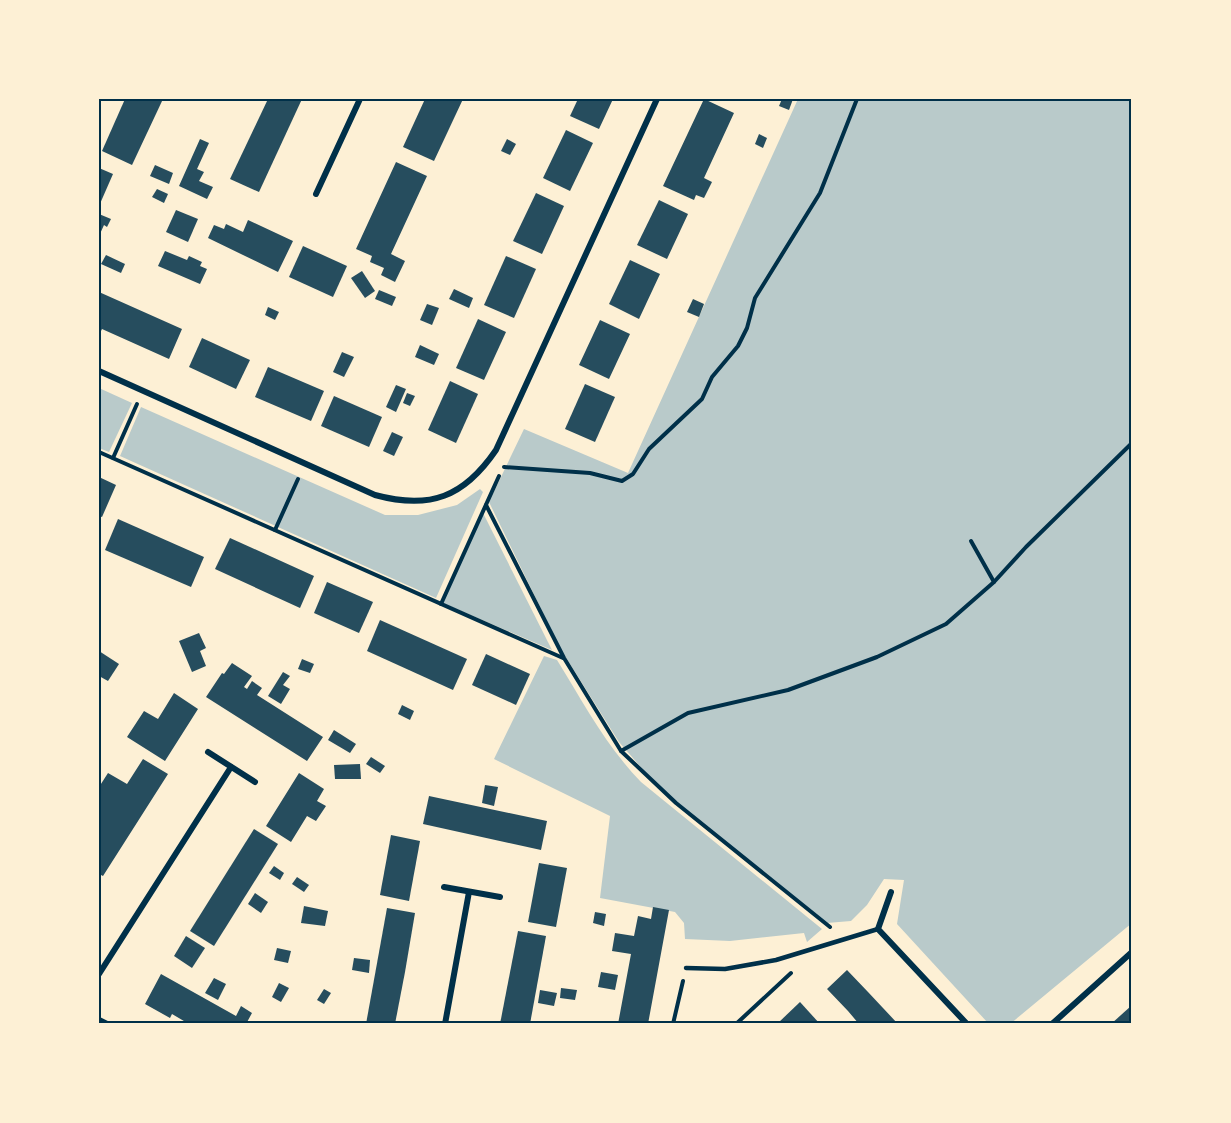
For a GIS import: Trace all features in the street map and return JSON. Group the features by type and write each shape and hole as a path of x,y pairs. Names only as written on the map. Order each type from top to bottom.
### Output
{"street":[{"path":"316,194 360,99"},
{"path":"99,371 375,495 399,501 421,502 442,496 466,483 484,467 496,450 657,99"},
{"path":"208,752 255,782"},
{"path":"99,974 231,766"},
{"path":"444,887 500,897"},
{"path":"445,1024 469,892"},
{"path":"891,892 878,929 967,1024"},
{"path":"1052,1024 1132,952"},
{"path":"99,1020 107,1024"}],"lane":[{"path":"686,968 725,969 776,960 878,929"}],"path":[{"path":"441,604 503,467 590,473 622,482 633,474 649,449 702,399 712,377 738,346 747,328 755,298 820,193 857,99"},
{"path":"113,458 143,390"},
{"path":"621,751 688,713 788,690 877,657 946,624 993,582 1132,443"},
{"path":"99,452 564,658"},
{"path":"275,530 305,463"},
{"path":"486,505 564,658 621,751 676,804 843,939"},
{"path":"971,541 993,582"},
{"path":"736,1024 795,969 797,953"},
{"path":"673,1024 686,968"}],"shaded area":[{"path":"798,99 1132,99 1132,923 1010,1024 988,1023 897,924 904,880 884,879 867,905 851,921 827,923 672,798 646,773 619,742 560,648 489,502 524,429 628,473"},
{"path":"99,388 132,403 109,452 99,448"},
{"path":"141,407 385,515 418,515 457,505 480,489 483,492 436,598 120,456"},
{"path":"483,513 552,650 443,603"},
{"path":"544,656 557,660 606,739 641,782 822,929 807,942 804,933 730,941 685,939 684,923 675,912 600,898 610,816 494,759"}],"building":[{"path":"125,99 163,99 132,165 102,151"},
{"path":"268,99 302,99 259,192 230,179"},
{"path":"425,99 463,99 434,161 403,147"},
{"path":"578,99 613,99 599,129 570,116"},
{"path":"704,99 734,113 704,178 712,182 704,198 696,195 694,200 663,186"},
{"path":"782,99 793,99 789,110 779,106"},
{"path":"566,130 593,143 570,191 543,178"},
{"path":"759,134 767,138 763,148 755,144"},
{"path":"200,139 209,143 197,169 204,172 199,181 213,187 207,199 179,186"},
{"path":"507,139 516,144 510,155 501,151"},
{"path":"396,162 427,176 391,254 405,261 395,282 381,275 384,268 370,262 372,256 356,249"},
{"path":"155,165 173,173 169,184 150,176"},
{"path":"99,168 113,174 99,206"},
{"path":"157,189 168,194 164,203 152,197"},
{"path":"536,193 564,206 542,254 513,241"},
{"path":"659,200 688,214 667,259 637,245"},
{"path":"176,210 198,219 188,242 166,232"},
{"path":"99,214 111,219 107,227 104,225 99,236"},
{"path":"248,220 293,241 278,272 208,238 214,225 224,229 226,224 243,232"},
{"path":"303,246 347,266 333,297 289,277"},
{"path":"165,251 187,260 189,256 202,262 200,266 207,269 200,284 158,266"},
{"path":"106,255 125,264 121,273 101,264"},
{"path":"506,256 536,269 514,318 484,305"},
{"path":"630,260 660,274 639,319 609,304"},
{"path":"362,271 375,291 365,298 351,278"},
{"path":"454,289 473,298 469,308 449,299"},
{"path":"379,290 396,297 392,306 375,299"},
{"path":"99,292 182,329 169,359 102,329 99,330"},
{"path":"693,299 704,304 699,317 687,312"},
{"path":"427,304 439,308 432,325 420,320"},
{"path":"268,307 279,312 275,320 265,315"},
{"path":"478,319 506,332 484,380 456,368"},
{"path":"600,320 630,334 609,379 579,365"},
{"path":"202,338 250,360 236,389 189,367"},
{"path":"420,345 439,354 434,365 415,357"},
{"path":"342,352 354,357 344,377 333,372"},
{"path":"268,367 324,391 311,421 255,397"},
{"path":"450,381 478,394 456,443 428,430"},
{"path":"585,384 615,397 595,442 565,429"},
{"path":"396,385 406,389 396,412 386,407"},
{"path":"407,393 415,396 410,406 403,403"},
{"path":"334,396 382,417 369,447 321,426"},
{"path":"392,432 403,437 394,456 383,451"},
{"path":"99,477 116,485 102,517 99,516"},
{"path":"118,519 204,557 191,587 105,550"},
{"path":"230,538 314,576 300,608 215,569"},
{"path":"327,582 373,602 359,633 314,613"},
{"path":"380,620 467,659 453,690 367,651"},
{"path":"199,633 206,648 200,651 206,666 192,672 179,641"},
{"path":"99,651 119,664 108,681 99,676"},
{"path":"486,654 530,674 516,705 472,685"},
{"path":"302,659 314,664 310,673 298,669"},
{"path":"232,663 252,676 244,687 247,689 252,681 262,688 257,695 323,737 307,761 206,697 222,673 224,674"},
{"path":"283,672 290,676 283,685 290,689 281,704 268,696"},
{"path":"174,693 198,709 165,761 127,737 144,711 158,719"},
{"path":"402,705 414,711 410,720 398,714"},
{"path":"334,730 356,744 350,753 328,740"},
{"path":"371,757 385,766 380,773 366,764"},
{"path":"143,759 168,774 103,876 99,874 99,787 108,773 127,784"},
{"path":"360,764 361,779 335,779 334,765"},
{"path":"299,773 324,789 317,801 326,806 316,821 307,816 291,842 266,826"},
{"path":"485,785 498,787 494,806 482,803"},
{"path":"429,796 547,821 541,850 423,824"},
{"path":"254,829 278,844 214,946 190,931"},
{"path":"391,835 420,841 409,901 380,895"},
{"path":"539,863 567,868 556,927 528,922"},
{"path":"274,866 284,873 280,880 269,873"},
{"path":"297,877 309,885 304,892 292,884"},
{"path":"255,893 268,902 261,913 248,904"},
{"path":"304,906 328,911 325,926 301,923"},
{"path":"653,907 669,910 648,1024 618,1024 631,954 612,951 615,933 634,936 638,916 651,919"},
{"path":"387,908 415,913 405,972 395,1024 366,1024"},
{"path":"595,912 606,914 604,926 593,923"},
{"path":"518,931 546,936 530,1024 500,1024"},
{"path":"186,936 205,948 192,968 174,956"},
{"path":"277,948 291,951 288,963 274,960"},
{"path":"354,958 370,960 369,973 352,970"},
{"path":"847,970 898,1024 859,1024 827,989"},
{"path":"601,972 618,975 615,990 598,987"},
{"path":"161,974 236,1016 241,1006 252,1013 246,1024 189,1024 172,1014 170,1018 145,1004"},
{"path":"214,978 226,984 218,1000 205,993"},
{"path":"279,983 289,988 281,1002 272,997"},
{"path":"561,988 577,990 575,1000 560,998"},
{"path":"324,989 331,993 324,1004 317,1000"},
{"path":"540,990 557,993 554,1006 538,1003"},
{"path":"800,1002 820,1024 777,1024"},
{"path":"1131,1006 1132,1024 1111,1024"}]}
